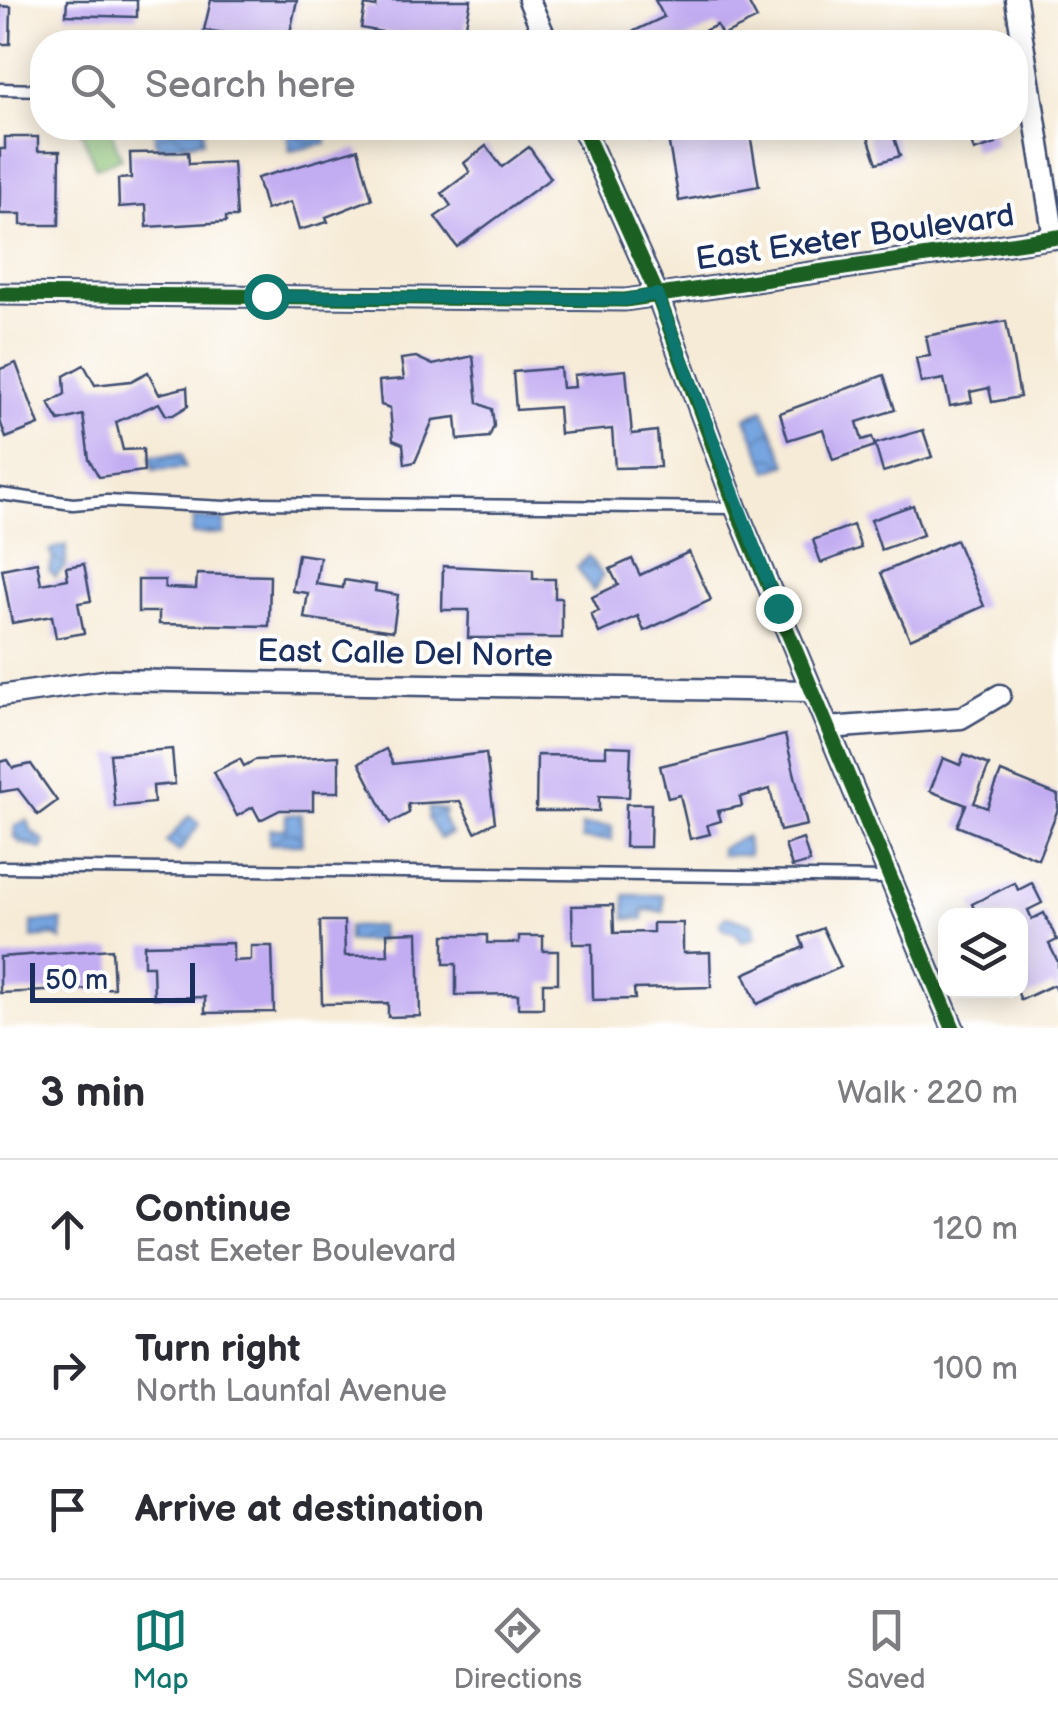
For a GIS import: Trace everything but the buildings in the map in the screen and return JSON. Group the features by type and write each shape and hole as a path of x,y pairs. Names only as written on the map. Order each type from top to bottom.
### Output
{"street":[{"path":"529,0 542,30"},
{"path":"1016,0 1021,30"},
{"path":"1028,71 1056,238"},
{"path":"589,140 657,294 736,508 953,1028"},
{"name":"East Exeter Boulevard","path":"0,294 625,300 1056,238"},
{"name":"East Calle Del Norte","path":"0,696 110,680 811,690"},
{"path":"828,728 961,718 1000,695"}],"lane":[{"path":"0,89 30,90"},
{"path":"0,494 73,504 107,501 226,507 258,503 736,508"},
{"path":"0,868 890,878"}],"green space":[{"path":"85,140 114,140 121,158 96,168"}],"water":[{"path":"155,140 203,140 161,147"},
{"path":"288,140 325,140 326,144 290,151"},
{"path":"763,409 787,464 768,471 746,418"},
{"path":"182,454 185,468 153,470 151,456"},
{"path":"194,518 224,520 224,534 192,534"},
{"path":"66,545 66,565 55,577 49,570 53,559 50,550"},
{"path":"588,556 603,576 593,591 577,567"},
{"path":"429,808 445,810 443,819 451,834 440,839 428,819"},
{"path":"301,814 302,844 269,844 270,829 286,829 286,815"},
{"path":"189,816 200,823 179,852 166,842"},
{"path":"27,820 32,832 45,842 42,849 20,843 14,836 15,826"},
{"path":"582,825 612,826 612,840 582,839"},
{"path":"746,836 749,855 721,855 721,848"},
{"path":"625,895 663,895 664,912 644,910 643,919 625,919"},
{"path":"727,916 752,924 756,937 742,942 736,933 723,929 720,923"},
{"path":"62,921 62,941 55,936 32,938 32,922"},
{"path":"380,926 382,941 348,941 348,927"}],"cycle path":[{"path":"588,140 657,294 736,508 953,1028"},
{"path":"0,294 625,300 1058,237"}],"route":[{"path":"266,296 625,300 657,294 736,508 778,608"}]}
